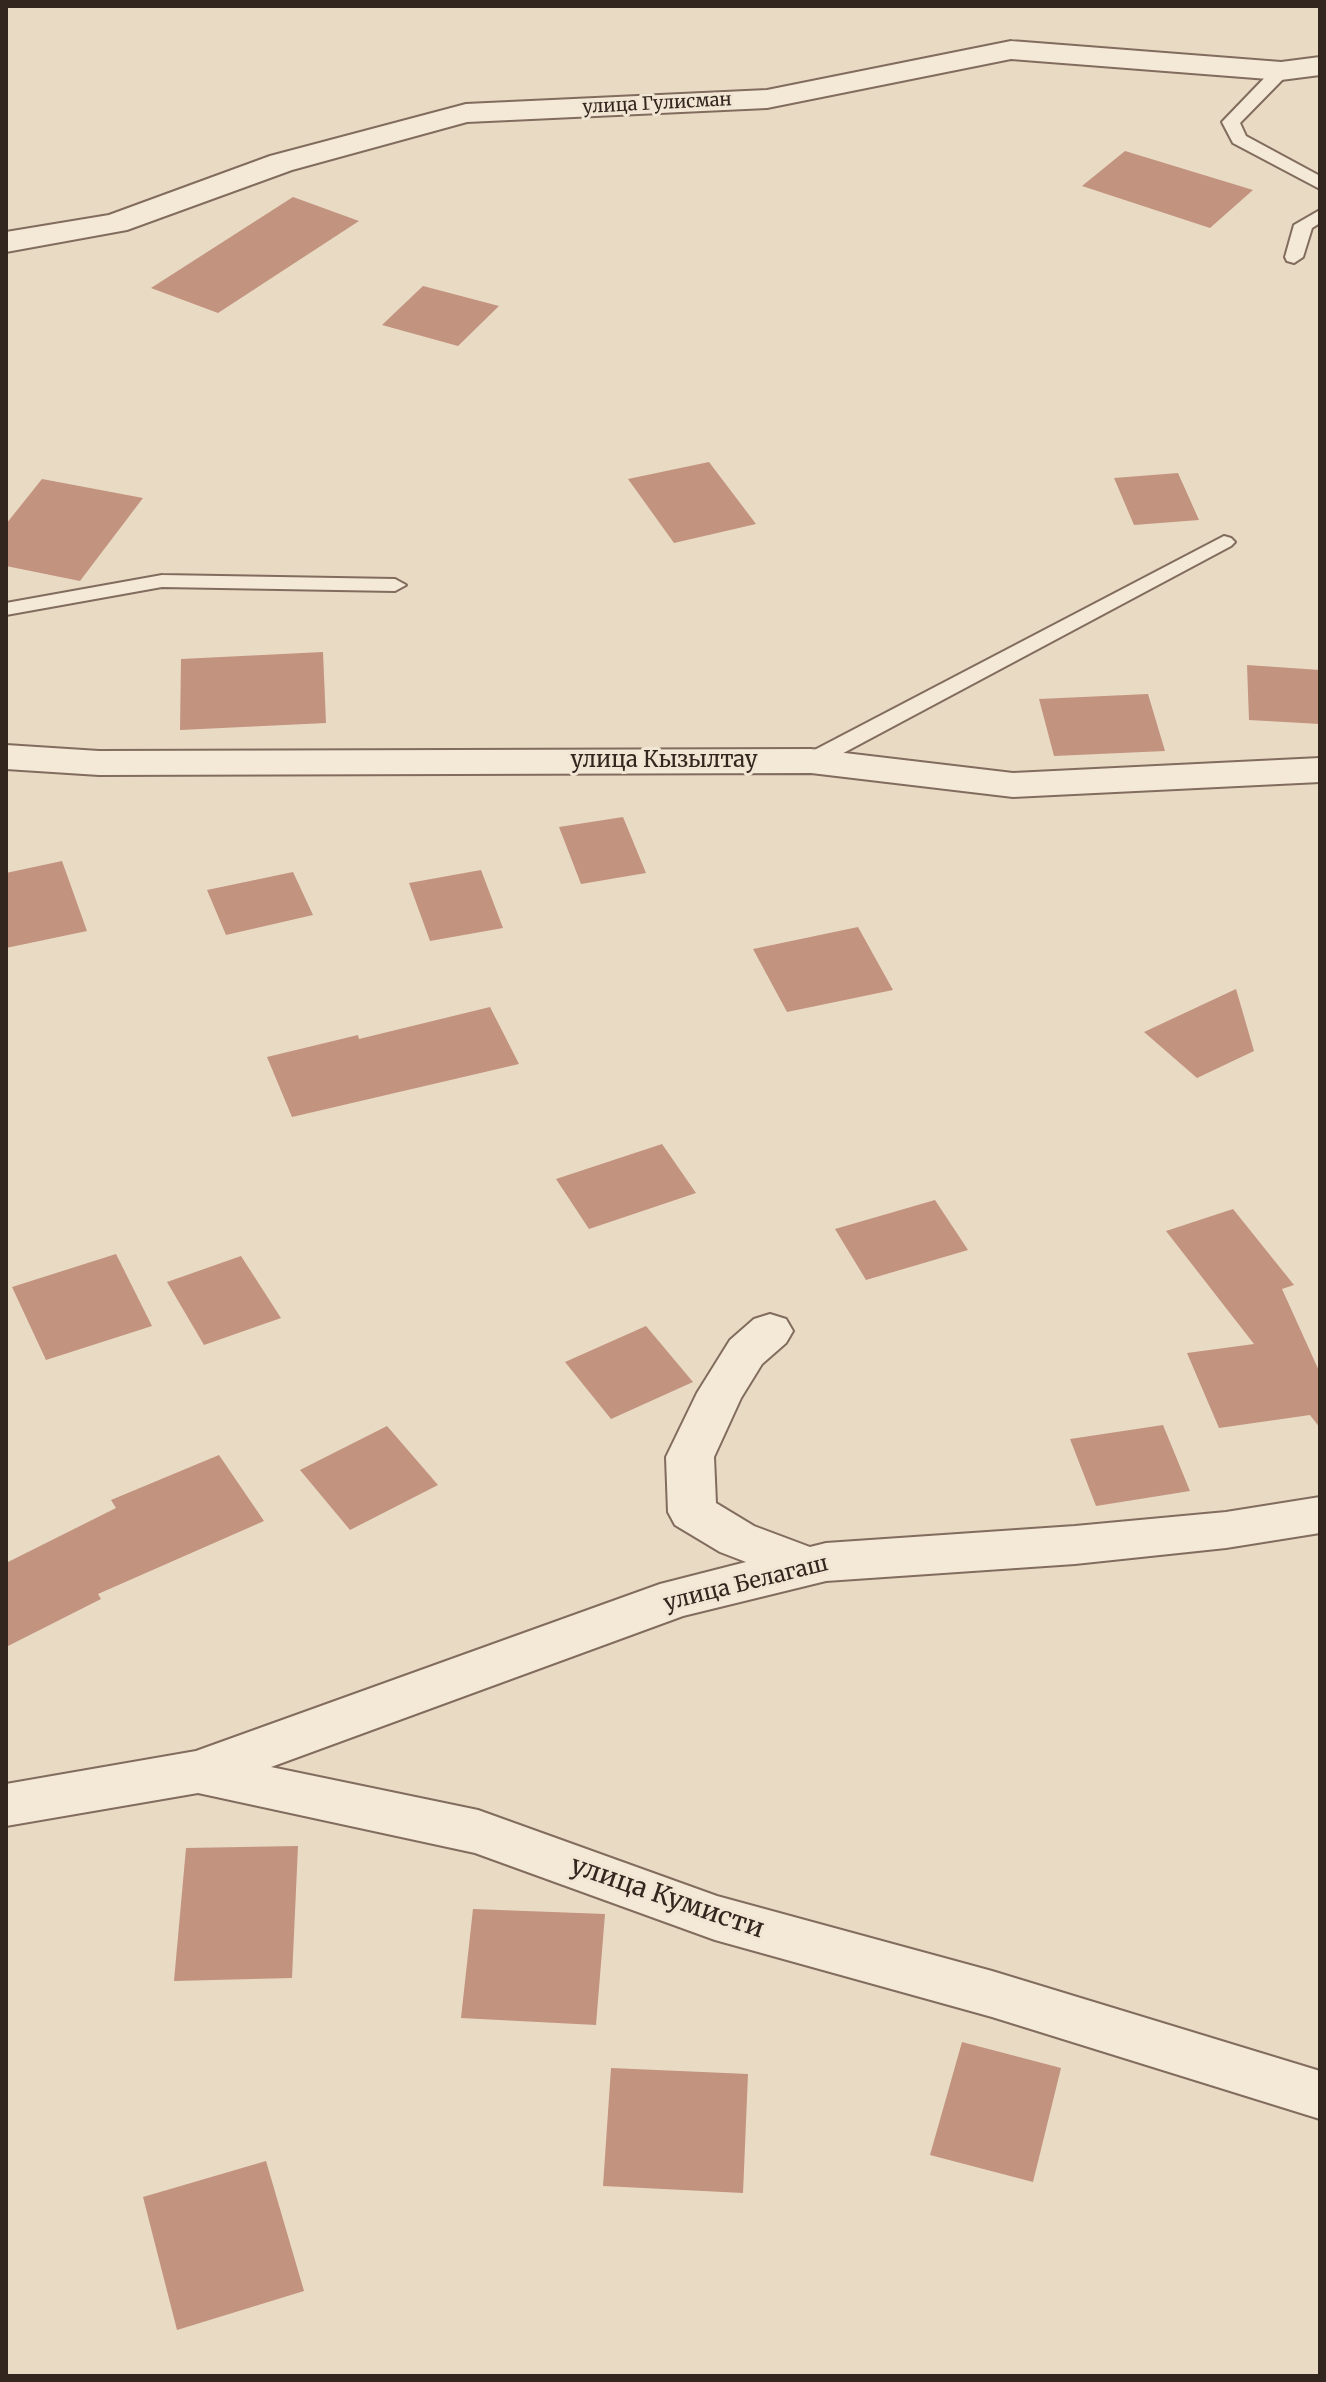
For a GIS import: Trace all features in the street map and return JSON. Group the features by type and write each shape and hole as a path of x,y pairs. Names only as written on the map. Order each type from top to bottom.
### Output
{"street":[{"name":"улица Гулисман","path":"6,242 116,223 281,163 466,113 767,99 1011,50 1281,71 1320,66"},
{"name":"улица Кызылтау","path":"6,757 99,763 811,761 1013,785 1320,770"},
{"path":"770,1331 746,1352 720,1393 690,1457 692,1512 737,1539 807,1566"},
{"name":"улица Белагаш","path":"198,1772 677,1598 807,1566 826,1562 1090,1544 1226,1530 1320,1515"},
{"name":"улица Кумисти","path":"6,1805 198,1772 478,1832 715,1918 992,1994 1320,2095"}],"lane":[{"path":"1281,71 1231,122 1239,139 1320,183"},
{"path":"1294,257 1303,225 1320,216"},
{"path":"811,761 1224,542"},
{"path":"6,609 162,581 395,585"}],"building":[{"path":"1125,151 1253,190 1210,228 1082,186"},
{"path":"293,197 359,221 218,313 151,288"},
{"path":"423,286 499,306 458,346 382,325"},
{"path":"709,462 756,524 674,543 628,479"},
{"path":"1178,473 1199,520 1134,525 1114,478"},
{"path":"42,479 143,498 80,581 6,566 6,524"},
{"path":"323,652 326,723 180,730 181,659"},
{"path":"1247,665 1320,670 1320,724 1249,720"},
{"path":"1148,694 1165,751 1054,756 1039,699"},
{"path":"623,817 646,873 581,884 559,827"},
{"path":"62,861 87,931 6,948 6,873"},
{"path":"481,870 503,928 430,941 409,883"},
{"path":"293,872 313,915 226,935 207,890"},
{"path":"858,927 893,990 787,1012 753,949"},
{"path":"1236,989 1254,1051 1197,1078 1144,1032"},
{"path":"490,1007 519,1064 292,1117 267,1057 358,1035 359,1039"},
{"path":"662,1144 696,1193 589,1229 556,1179"},
{"path":"935,1200 968,1250 866,1280 835,1229"},
{"path":"1233,1209 1294,1285 1282,1289 1320,1373 1320,1428 1310,1415 1219,1428 1187,1353 1254,1344 1166,1231"},
{"path":"116,1254 152,1326 46,1360 12,1287"},
{"path":"241,1256 281,1318 204,1345 167,1282"},
{"path":"646,1326 693,1382 611,1419 565,1362"},
{"path":"1163,1425 1190,1491 1096,1506 1070,1439"},
{"path":"387,1426 438,1485 350,1530 300,1470"},
{"path":"219,1455 264,1521 98,1594 101,1599 6,1647 6,1563 116,1508 111,1500"},
{"path":"298,1846 292,1978 174,1981 186,1848"},
{"path":"473,1909 605,1914 596,2025 461,2018"},
{"path":"962,2042 1061,2068 1033,2182 930,2155"},
{"path":"611,2068 748,2074 743,2193 603,2186"},
{"path":"266,2161 304,2291 177,2330 143,2197"}]}
